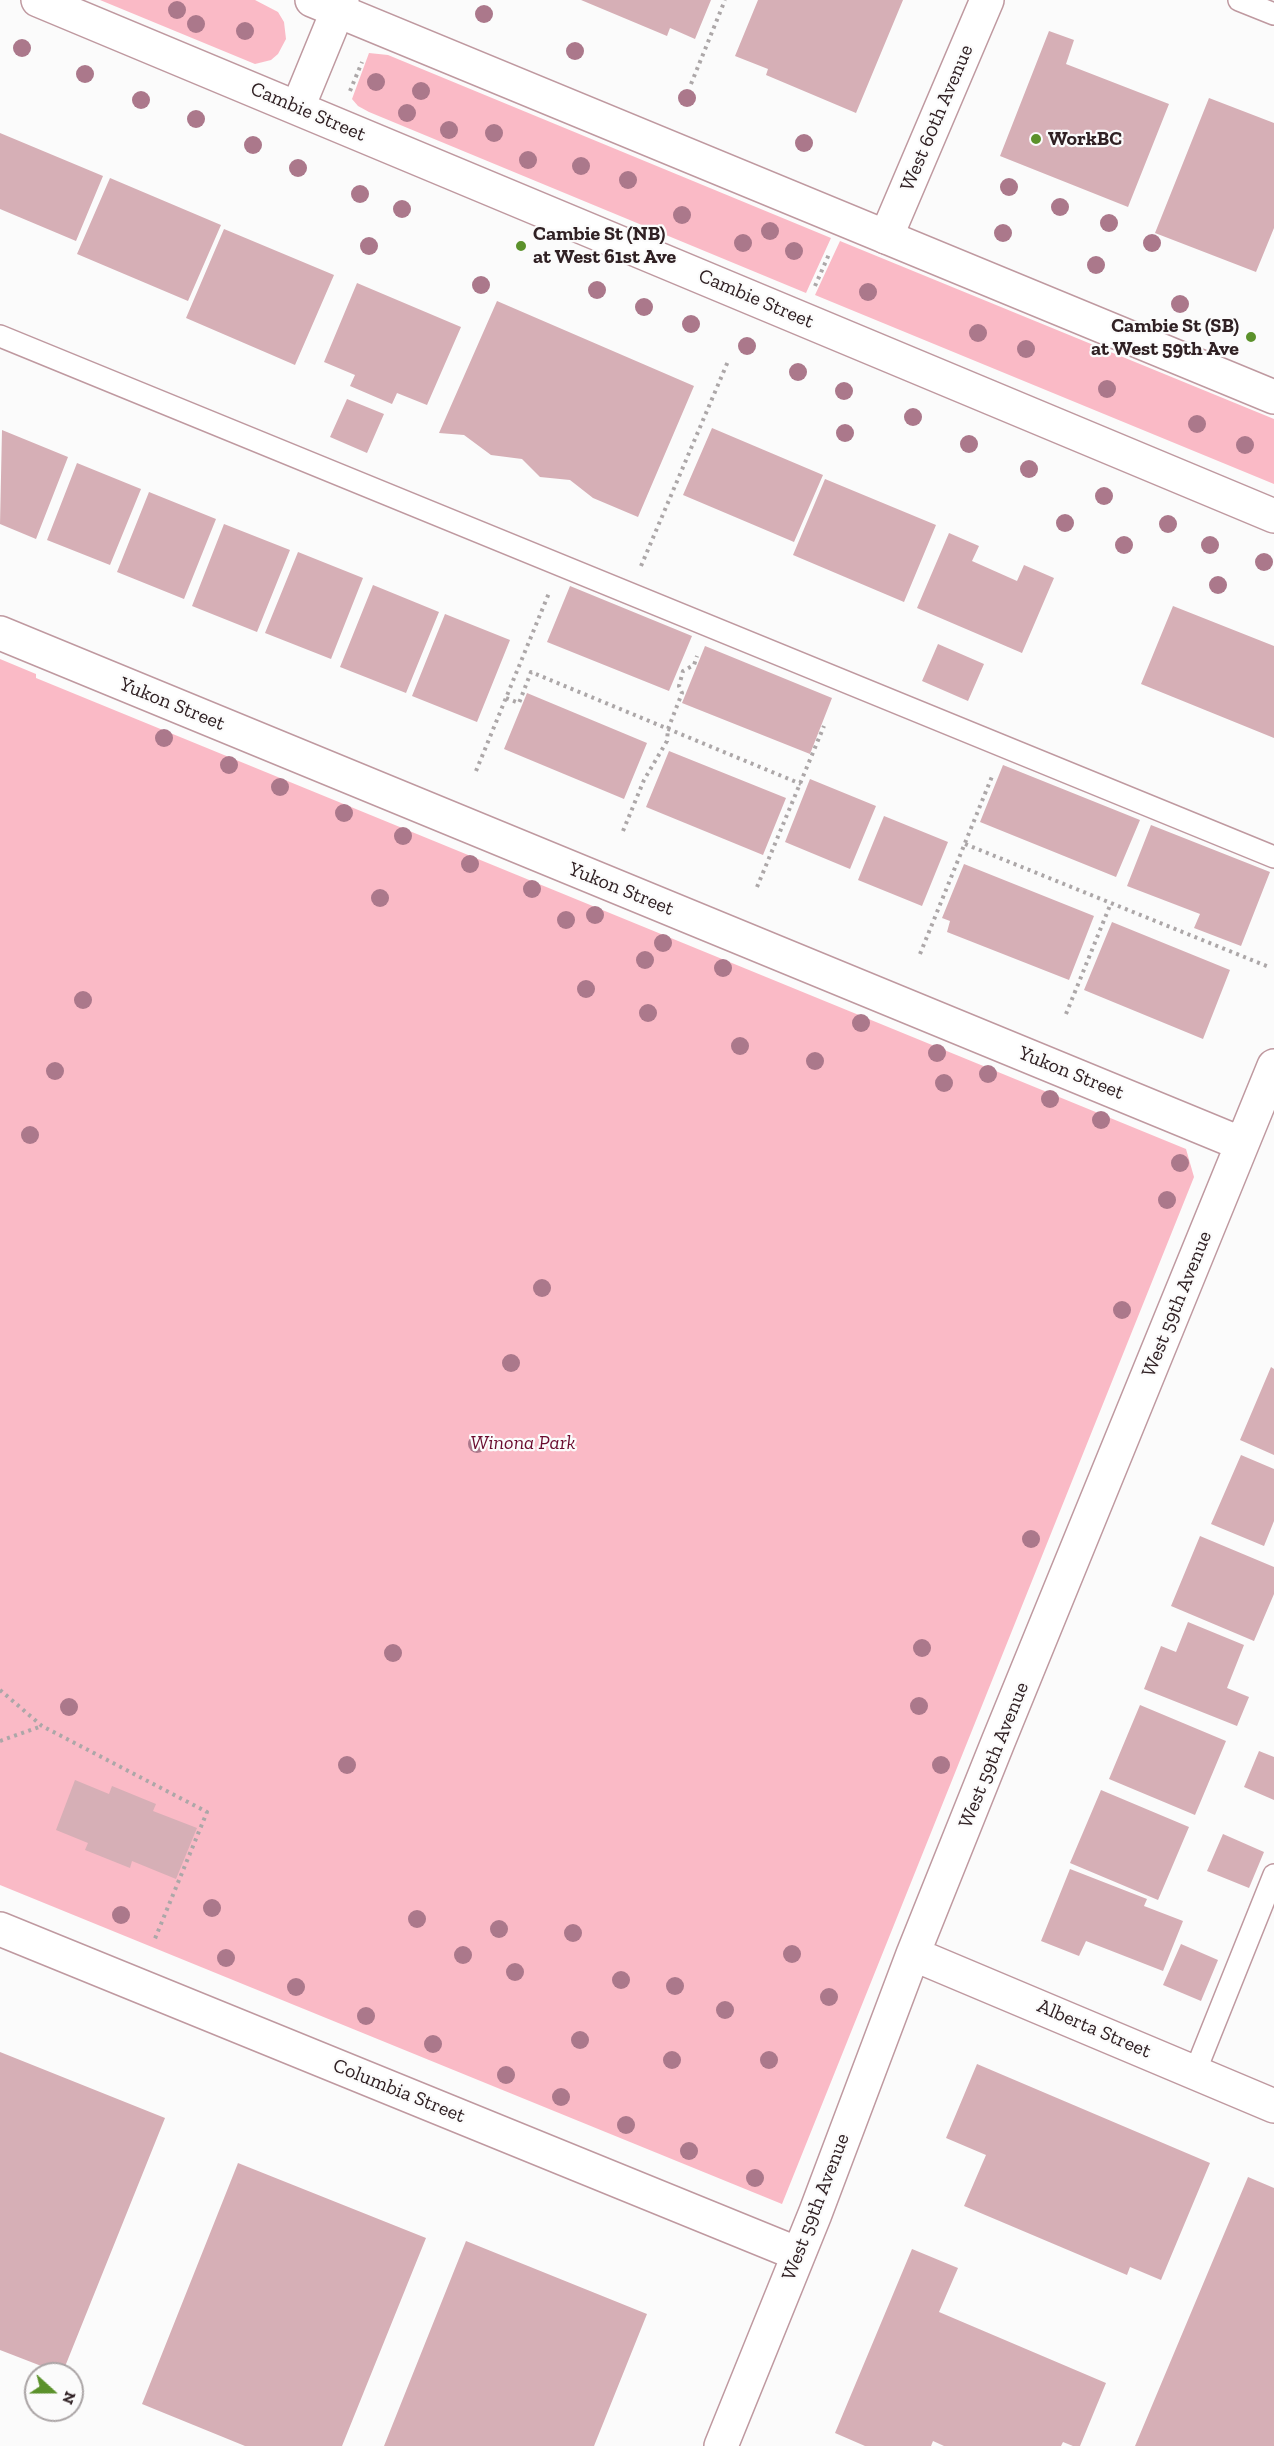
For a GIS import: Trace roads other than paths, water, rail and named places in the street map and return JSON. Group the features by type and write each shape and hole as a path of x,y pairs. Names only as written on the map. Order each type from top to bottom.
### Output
{"street":[{"name":"Cambie Street","path":"38,0 1274,516"},
{"name":"West 60th Avenue","path":"886,237 987,0"},
{"path":"298,107 331,4 1274,398"},
{"name":"Yukon Street","path":"0,633 1242,1144"},
{"name":"West 59th Avenue","path":"721,2446 914,1954 1274,1066"},
{"name":"Columbia Street","path":"0,1929 798,2254"},
{"name":"Alberta Street","path":"914,1954 1274,2106"}],"lane":[{"path":"1239,0 1274,14"},
{"path":"0,336 1274,857"},
{"path":"1195,2072 1274,1875"}],"place":[{"name":"WorkBC","path":"1036,139"},
{"name":"Cambie St (NB) at West 61st Ave","path":"521,246"},
{"name":"Cambie St (SB) at West 59th Ave","path":"1251,337"}],"park label":[{"name":"Winona Park","path":"523,1443"}]}
